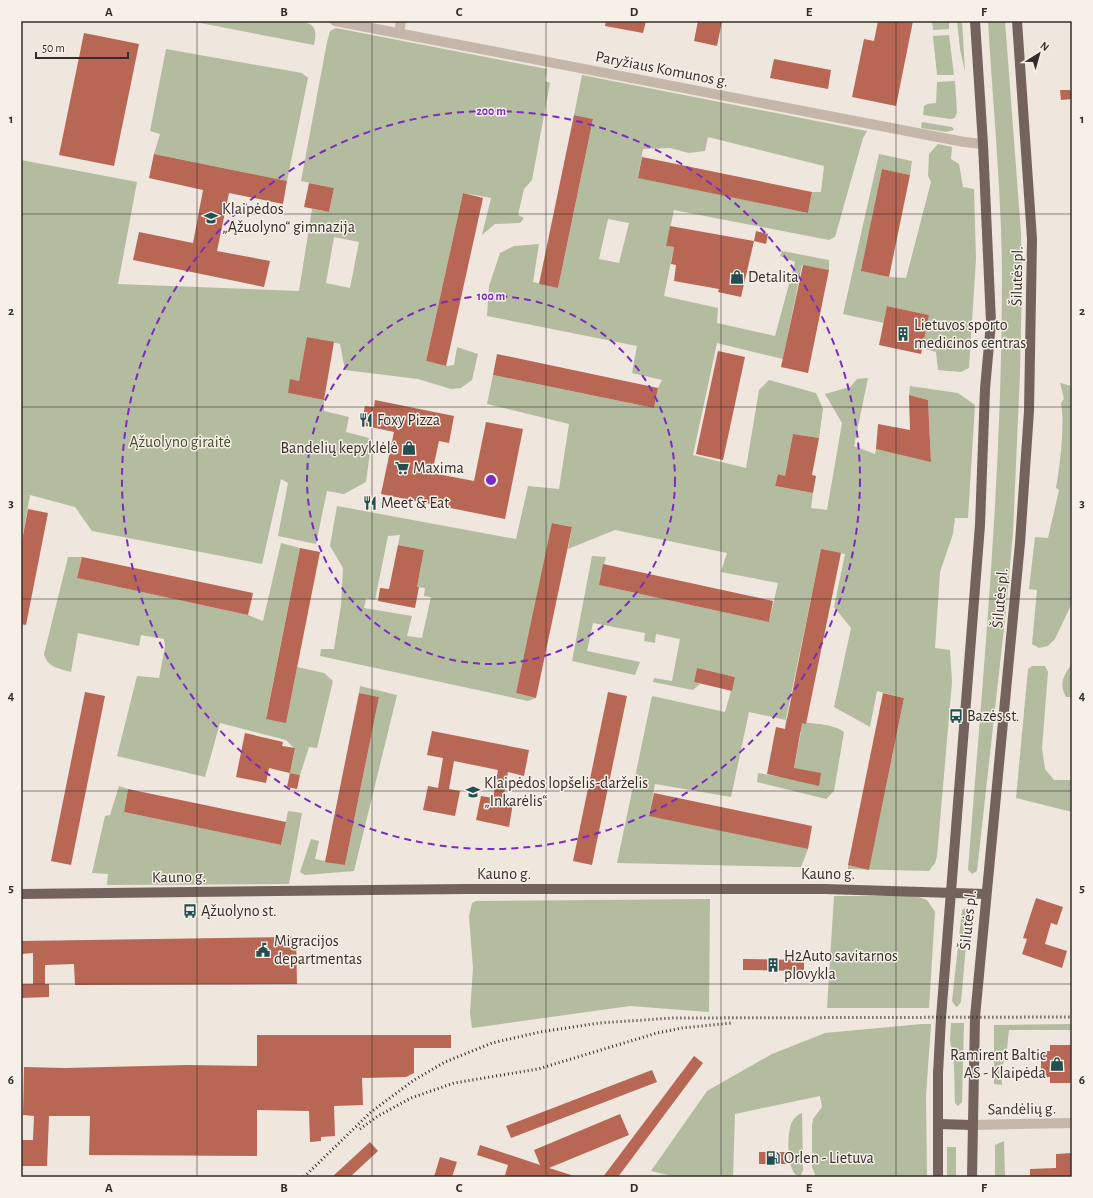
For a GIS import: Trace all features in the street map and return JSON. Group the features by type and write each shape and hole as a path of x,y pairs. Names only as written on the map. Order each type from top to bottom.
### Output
{"main road":[{"name":"Šilutės pl.","path":"938,1177 941,1018 980,525 985,389 991,322 983,144 975,21"},
{"name":"Šilutės pl.","path":"972,1177 975,1017 1020,537 1029,410 1032,239 1017,21"},
{"name":"Kauno g.","path":"21,894 464,889 824,889 951,891 986,894"},
{"path":"938,1124 972,1125"}],"street":[{"name":"Paryžiaus Komunos g.","path":"335,21 957,141 983,144"},
{"path":"399,33 401,21"},
{"name":"Sandėlių g.","path":"972,1125 1072,1122"}],"green space":[{"path":"190,21 300,21 309,24 314,28 315,40 314,45"},
{"path":"932,21 949,21 949,29 933,30"},
{"path":"957,21 962,21 965,72 960,49"},
{"path":"988,21 1005,21 1021,233 1022,281 1020,374 1013,533 977,871 972,874 968,870 991,576 999,429 1001,355 1001,216"},
{"name":"Ąžuolyno giraitė","path":"336,28 547,69 545,81 550,83 532,180 524,189 518,215 524,218 520,223 495,224 482,235 491,198 463,193 426,361 446,366 454,365 457,347 478,354 472,380 461,388 451,389 418,379 345,370 340,344 308,337 299,381 291,380 288,393 324,400 324,411 349,417 346,432 369,438 371,445 366,482 344,494 327,491 316,544 278,536 288,483 281,479 262,564 92,531 75,507 30,495 21,546 21,160 137,182 118,284 299,291 312,209 329,212 334,188 301,181 330,31","holes":["334,237 359,242 350,288 326,283"]},
{"path":"949,35 954,75 937,75 933,36"},
{"path":"166,49 302,73 308,78 287,181 154,154 160,134 150,131"},
{"path":"582,75 867,131 863,138 835,237 829,240 674,210 666,246 674,247 664,296 718,308 717,323 775,336 795,262 780,256 782,251 829,260 829,270 802,265 783,359 717,343 693,455 746,468 759,390 769,380 816,393 823,409 819,438 793,434 785,476 778,474 775,486 813,493 811,508 827,510 842,423 825,394 850,387 857,379 868,378 854,446 875,454 876,449 931,461 928,400 909,395 910,386 958,393 975,405 968,518 955,518 953,534 940,572 935,648 950,650 952,682 937,856 935,863 929,871 848,869 848,865 869,869 904,698 877,691 870,727 834,707 851,628 834,607 845,554 821,550 786,719 831,726 844,732 834,791 826,799 757,782 758,773 792,779 801,732 785,729 786,720 749,712 731,797 655,784 649,815 808,849 801,867 617,863 652,696 725,712 735,677 697,668 694,682 700,684 693,690 653,682 654,678 672,681 680,639 656,634 655,643 644,641 645,633 593,623 587,651 640,662 635,675 572,661 592,556 606,557 599,585 769,622 778,583 721,572 727,553 615,530 568,549 572,527 553,523 516,693 536,698 528,701 320,656 321,649 334,649 341,605 343,568 330,546 337,506 516,539 528,486 559,489 569,424 487,404 493,375 654,408 658,388 662,380 632,373 637,346 487,316 489,286 500,253 514,246 539,244 533,282 558,288 593,119 574,115","holes":["708,137 824,166 821,192 812,192 808,213 638,177 643,149 670,148 689,153 705,151","608,219 629,223 619,263 599,259","400,535 398,545 424,550 417,587 425,588 424,596 431,597 422,638 407,636 412,616 364,608 366,598 375,600 388,536"]},
{"path":"955,81 957,112 955,118 950,119 923,115 924,106 927,104 936,103 937,82"},
{"path":"922,122 952,127 954,130 946,132 921,128"},
{"path":"938,144 952,147 951,159 959,164 963,187 974,189 976,259 969,368 961,372 938,370 936,352 922,348 929,315 888,306 884,323 843,314 879,154 912,161 910,175 882,169 862,271 889,277 906,278 931,182 928,176 929,154"},
{"path":"1060,383 1072,386 1072,603 1055,639 1048,646 1039,648 1032,644 1037,590 1029,589 1035,537 1048,538 1059,490 1056,488 1062,433 1061,403 1064,399"},
{"path":"281,543 300,548 266,718 286,722 297,667 324,673 333,681 317,748 309,747 300,775 290,773 295,749 286,740 220,723 205,777 117,756 137,676 159,678 165,647 164,639 141,635 139,646 78,633 71,672 51,665 44,654 68,557 82,557 77,578 248,615 263,621"},
{"path":"1071,665 1072,697 1066,697 1062,684"},
{"path":"1032,666 1045,666 1048,672 1042,748 1045,769 1054,780 1072,780 1072,812 1016,798 1028,669"},
{"path":"360,686 397,695 354,871 305,875 300,872 311,839 319,841 315,859 345,865 379,697 359,693"},
{"path":"119,786 128,789 124,812 281,845 288,811 302,813 289,884 107,885 108,874 92,873 105,816 110,815"},
{"path":"834,896 916,896 927,900 935,912 929,1008 827,1008"},
{"path":"710,899 709,1012 630,1006 472,1028 470,1013 473,968 469,916 472,903 476,901"},
{"path":"965,908 969,910 961,1002 956,1007 952,1001 962,910"},
{"path":"951,1023 964,1023 962,1102 958,1106 955,1103 954,1065 950,1040"},
{"path":"931,1024 926,1096 927,1177 816,1177 812,1167 812,1125 813,1119 822,1107 820,1096 735,1114 733,1177 676,1177 651,1171 707,1091 772,1054 825,1033"},
{"path":"1072,1024 1072,1030 1009,1030 1006,1058 1001,1068 1002,1085 994,1084 994,1025"},
{"path":"802,1113 803,1170 800,1177 795,1175 792,1169 788,1145 791,1124 795,1117"},
{"path":"1004,1141 1005,1177 995,1177 995,1145"},
{"path":"947,1147 956,1147 956,1177 947,1177"}],"building":[{"path":"606,21 646,21 643,33 605,26"},
{"path":"698,21 722,21 717,46 694,41"},
{"path":"878,21 913,21 896,106 852,97 864,39 874,41"},
{"path":"84,33 139,44 114,166 59,155"},
{"path":"774,59 831,70 828,89 770,78"},
{"path":"1060,90 1072,90 1072,99 1061,100"},
{"path":"574,115 593,119 558,288 539,284"},
{"name":"Klaipėdos „Ąžuolyno“ gimnazija","path":"154,154 287,181 283,204 229,193 217,251 270,261 264,287 133,260 139,232 193,243 203,190 149,178"},
{"path":"642,157 812,192 808,213 638,178"},
{"path":"882,169 910,175 889,277 861,271"},
{"path":"309,183 334,188 329,212 304,207"},
{"path":"463,193 483,198 446,366 426,361"},
{"path":"670,226 754,241 741,297 718,292 719,289 674,281 676,265 671,264 674,247 666,246"},
{"path":"756,231 768,234 766,244 754,241"},
{"path":"803,265 829,270 808,373 781,367"},
{"name":"Lietuvos sporto medicinos centras","path":"887,306 929,315 921,354 879,345"},
{"path":"307,337 334,342 324,400 288,393 290,379 299,381"},
{"path":"718,351 745,357 723,460 696,454"},
{"path":"497,354 658,388 654,408 493,375"},
{"path":"909,395 928,400 931,462 876,449 878,424 910,430"},
{"path":"375,400 454,416 449,443 439,441 432,473 474,481 486,422 523,429 505,519 381,494 394,432 361,425 365,406 374,407"},
{"path":"793,434 819,438 812,475 816,476 813,493 775,486 778,474 785,476"},
{"path":"28,509 48,513 26,625 21,624 21,546"},
{"path":"552,523 572,527 536,698 516,693"},
{"path":"398,545 424,550 417,587 419,587 415,608 378,601 380,588 389,589"},
{"path":"300,548 320,552 286,723 266,719"},
{"path":"821,549 841,553 806,724 802,723 794,768 821,773 819,786 767,774 776,727 785,729"},
{"path":"82,557 253,593 248,615 77,578"},
{"path":"603,564 773,601 769,622 599,585"},
{"path":"697,668 735,677 732,691 694,682"},
{"path":"85,692 105,696 71,865 51,861"},
{"path":"608,692 627,696 592,865 573,861"},
{"path":"359,693 379,697 345,865 325,862"},
{"path":"883,693 904,698 869,870 848,865"},
{"path":"432,731 529,750 524,776 508,772 503,801 513,803 509,827 476,820 481,796 493,798 498,770 454,761 449,789 460,791 455,816 423,810 428,786 438,788 443,758 427,755"},
{"path":"245,733 283,742 282,746 295,748 290,773 269,768 266,783 236,777"},
{"path":"290,773 300,775 297,789 287,787"},
{"path":"128,789 286,822 281,845 124,812"},
{"path":"654,793 812,826 808,849 649,816"},
{"path":"1036,898 1063,907 1057,925 1051,923 1045,944 1067,951 1062,968 1022,954 1027,939 1023,938"},
{"path":"296,937 297,984 75,985 74,964 45,965 45,984 49,984 49,997 21,998 21,984 33,984 33,953 21,954 21,941"},
{"name":"H2Auto savitarnos plovykla","path":"743,959 804,960 804,971 743,970"},
{"path":"257,1035 451,1035 451,1048 414,1048 414,1073 406,1077 362,1078 363,1105 334,1106 335,1136 321,1137 321,1141 310,1142 309,1111 257,1110 257,1156 89,1155 90,1116 49,1116 47,1166 21,1166 21,1140 33,1140 34,1116 23,1115 24,1067 65,1068 187,1065 257,1066"},
{"name":"Ramirent Baltic AS - Klaipėda","path":"1050,1045 1072,1045 1072,1083 1050,1083 1050,1077 1041,1077 1041,1051 1050,1051"},
{"path":"694,1056 703,1063 618,1177 603,1177"},
{"path":"652,1070 657,1082 511,1138 506,1126"},
{"path":"620,1114 629,1135 549,1168 571,1175 570,1177 510,1177 505,1175 508,1165 477,1155 480,1145 540,1165 534,1150"},
{"path":"370,1142 378,1151 350,1177 332,1177"},
{"name":"Orlen - Lietuva","path":"759,1152 787,1152 787,1164 759,1164"},
{"path":"1072,1153 1072,1177 1030,1177 1030,1169 1056,1168 1056,1154"},
{"path":"440,1157 457,1162 452,1177 434,1177"}],"railway":[{"path":"304,1177 371,1112 414,1080 445,1062 492,1043 540,1032 599,1023 673,1018 1072,1017"},
{"path":"360,1129 378,1116 411,1098 454,1083 538,1069 657,1033 682,1028 731,1023"}],"place":[{"name":"Klaipėdos „Ąžuolyno“ gimnazija","path":"211,218"},
{"name":"Detalita","path":"737,277"},
{"name":"Lietuvos sporto medicinos centras","path":"903,334"},
{"name":"Foxy Pizza","path":"366,420"},
{"name":"Bandelių kepyklėlė","path":"409,448"},
{"name":"Maxima","path":"402,468"},
{"name":"Meet & Eat","path":"370,503"},
{"name":"Bazės st.","path":"956,716"},
{"name":"Klaipėdos lopšelis-darželis „Inkarėlis“","path":"473,792"},
{"name":"Ąžuolyno st.","path":"190,911"},
{"name":"Migracijos departmentas","path":"263,950"},
{"name":"H2Auto savitarnos plovykla","path":"773,965"},
{"name":"Ramirent Baltic AS - Klaipėda","path":"1057,1064"},
{"name":"Orlen - Lietuva","path":"773,1158"}]}
